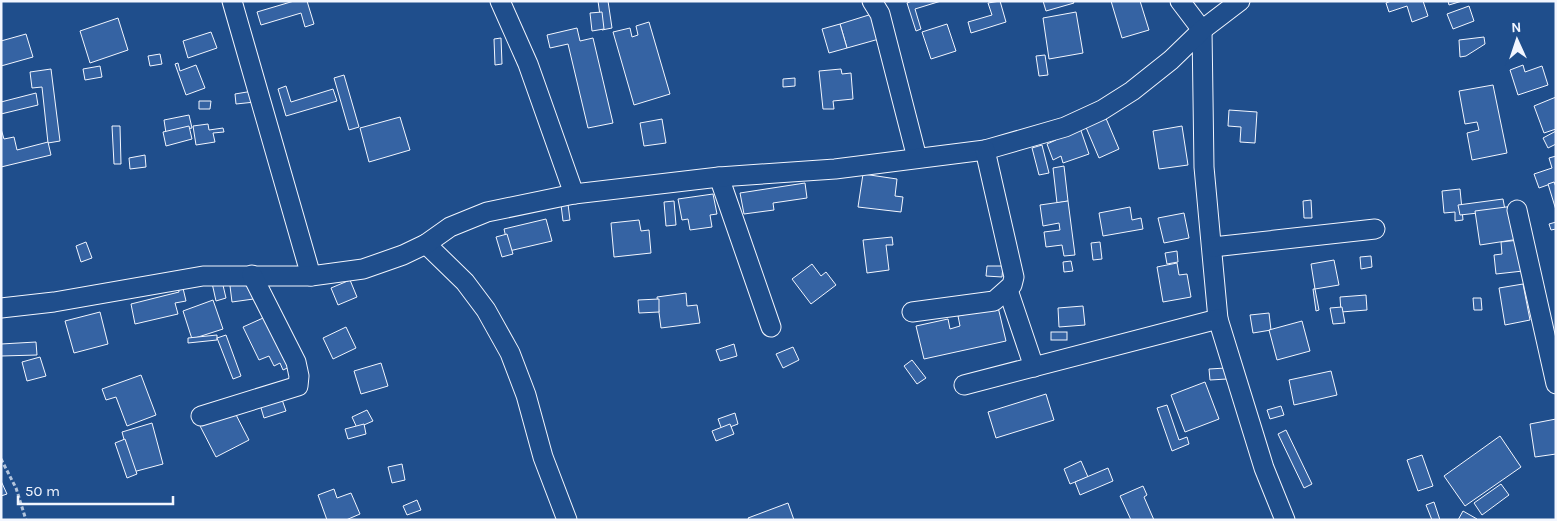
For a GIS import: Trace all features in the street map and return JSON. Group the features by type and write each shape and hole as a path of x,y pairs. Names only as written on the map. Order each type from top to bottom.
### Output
{"street":[{"path":"232,1 311,276"},
{"path":"500,1 528,64 574,194"},
{"path":"872,1 880,14 917,158"},
{"path":"1180,1 1202,30 1204,167 1213,247 1218,318 1264,468 1285,520"},
{"path":"1,308 54,302 203,276 311,276 363,270 426,244 450,227 487,212 574,194 720,177 835,169 984,150 1065,127 1102,110 1171,60 1202,30 1240,1"},
{"path":"912,312 994,301 1012,285 1014,277 984,150"},
{"path":"720,177 771,327"},
{"path":"1517,210 1556,384"},
{"path":"1213,247 1375,229"},
{"path":"426,244 465,282 486,310 510,352 526,395 542,457 567,520"},
{"path":"201,416 298,386 299,376 296,362 252,275"},
{"path":"1008,290 1034,367"},
{"path":"964,386 1218,318"}],"path":[{"path":"1,459 16,488 26,520"}],"building":[{"path":"294,1 307,1 314,24 305,27 301,13 261,25 257,12"},
{"path":"598,1 608,1 612,28 602,30"},
{"path":"912,1 941,1 915,9 921,29 916,31 907,3"},
{"path":"1000,1 1006,22 971,33 968,22 992,15 988,3"},
{"path":"1043,1 1073,1 1074,3 1046,11"},
{"path":"1111,1 1140,1 1149,30 1122,38"},
{"path":"1391,1 1423,1 1428,16 1412,22 1407,6 1389,12 1386,3"},
{"path":"1448,1 1462,1 1449,5"},
{"path":"1469,6 1474,21 1453,29 1447,14"},
{"path":"602,12 604,29 592,31 590,13"},
{"path":"1076,12 1083,53 1049,59 1043,18"},
{"path":"872,14 879,39 847,48 840,24"},
{"path":"118,18 128,50 90,63 80,31"},
{"path":"649,22 670,94 634,105 613,32 630,28 632,37 638,35 636,26"},
{"path":"840,24 847,48 829,53 822,29"},
{"path":"947,24 956,51 931,59 922,32"},
{"path":"577,28 580,41 593,38 613,123 588,128 568,44 550,48 547,35"},
{"path":"211,32 217,48 188,58 183,41"},
{"path":"26,34 33,57 1,66 1,41"},
{"path":"1484,37 1485,44 1466,56 1460,57 1459,40"},
{"path":"501,38 502,64 495,65 494,39"},
{"path":"160,54 162,64 150,66 148,56"},
{"path":"1045,55 1048,75 1039,76 1036,56"},
{"path":"178,63 180,71 196,65 205,88 186,95 175,64"},
{"path":"1523,65 1525,72 1542,66 1548,85 1518,95 1510,70"},
{"path":"100,66 102,77 85,80 83,69"},
{"path":"51,69 60,141 48,143 42,87 32,88 30,72"},
{"path":"841,69 842,74 851,73 853,99 833,101 834,109 823,109 819,71"},
{"path":"344,75 359,127 349,130 334,78"},
{"path":"795,78 795,86 783,87 783,79"},
{"path":"1493,85 1507,153 1472,160 1467,133 1479,130 1477,122 1465,124 1459,91"},
{"path":"286,86 291,102 333,89 337,101 286,116 278,89"},
{"path":"253,91 255,102 236,104 235,94"},
{"path":"36,93 38,105 1,114 1,102"},
{"path":"1556,97 1556,129 1544,133 1534,106"},
{"path":"199,101 211,101 210,109 199,109"},
{"path":"1229,110 1257,112 1255,143 1240,142 1241,127 1228,126"},
{"path":"189,115 192,128 166,133 164,120"},
{"path":"1105,116 1119,149 1099,158 1085,125"},
{"path":"400,117 410,150 369,162 360,128"},
{"path":"662,119 666,143 644,146 640,123"},
{"path":"208,124 209,130 223,128 224,132 213,133 215,142 196,145 193,126"},
{"path":"1079,125 1089,154 1063,163 1061,156 1053,160 1047,144 1056,140 1054,134"},
{"path":"112,126 120,126 121,164 114,164"},
{"path":"189,126 192,139 166,146 163,132"},
{"path":"1182,126 1188,165 1159,169 1153,131"},
{"path":"1,129 4,139 14,137 17,150 48,142 51,155 1,167"},
{"path":"1556,131 1556,144 1548,148 1543,138"},
{"path":"1042,145 1049,173 1039,175 1032,148"},
{"path":"145,155 146,167 130,169 129,158"},
{"path":"1556,156 1556,182 1539,188 1534,174 1552,168 1549,158"},
{"path":"1064,166 1068,201 1057,203 1053,168"},
{"path":"863,174 897,179 895,196 903,197 901,212 858,207"},
{"path":"1554,182 1556,187 1556,210 1548,184"},
{"path":"805,183 807,198 773,203 774,210 744,214 740,193"},
{"path":"1460,189 1463,220 1455,221 1455,212 1444,213 1442,191"},
{"path":"713,194 717,214 710,215 712,227 690,230 688,219 682,220 678,199"},
{"path":"1503,199 1505,210 1460,215 1458,205"},
{"path":"1311,200 1312,218 1304,218 1303,201"},
{"path":"674,201 676,225 666,226 664,202"},
{"path":"1068,201 1075,255 1064,256 1062,245 1046,247 1044,232 1060,230 1059,223 1043,226 1040,205"},
{"path":"568,204 570,220 563,221 561,205"},
{"path":"1514,206 1519,239 1480,245 1475,211"},
{"path":"1130,207 1132,220 1141,218 1143,229 1103,236 1099,213"},
{"path":"1184,213 1189,238 1164,243 1158,218"},
{"path":"546,219 552,241 509,251 504,229"},
{"path":"639,220 641,231 649,230 651,253 614,257 611,223"},
{"path":"1556,222 1556,229 1551,230 1549,224"},
{"path":"507,234 513,254 502,257 496,237"},
{"path":"892,237 893,245 886,245 889,270 867,273 863,240"},
{"path":"1519,240 1523,271 1496,274 1494,255 1502,254 1501,242"},
{"path":"86,242 92,258 81,262 76,246"},
{"path":"1100,242 1102,259 1093,260 1091,243"},
{"path":"1177,251 1178,262 1167,264 1165,253"},
{"path":"1371,256 1372,267 1361,269 1360,257"},
{"path":"1334,260 1339,285 1315,289 1311,264"},
{"path":"1071,261 1073,271 1064,272 1063,262"},
{"path":"1177,263 1179,275 1187,274 1191,297 1163,302 1157,267"},
{"path":"812,264 821,276 826,272 836,285 811,304 792,279"},
{"path":"987,266 1003,266 1002,277 986,276"},
{"path":"265,274 268,297 232,302 229,278"},
{"path":"350,280 357,297 338,305 331,288"},
{"path":"222,281 226,298 216,301 212,283"},
{"path":"182,284 186,301 175,303 178,314 135,324 131,304 179,292 178,286"},
{"path":"1523,284 1530,320 1505,325 1499,288"},
{"path":"1313,289 1315,289 1319,310 1316,311"},
{"path":"686,293 687,306 697,305 700,323 661,328 657,297"},
{"path":"1366,295 1367,310 1341,312 1340,297"},
{"path":"1473,298 1481,298 1482,310 1474,310"},
{"path":"659,299 659,312 639,313 638,300"},
{"path":"213,300 223,329 192,339 183,311"},
{"path":"1083,306 1085,325 1059,327 1058,308"},
{"path":"998,307 1006,341 924,359 916,326 948,319 950,329 960,326 958,316"},
{"path":"1342,307 1345,323 1333,324 1330,308"},
{"path":"100,312 108,344 74,353 65,321"},
{"path":"1269,313 1271,330 1253,333 1250,315"},
{"path":"272,314 296,364 283,370 280,363 274,366 269,356 259,360 243,327"},
{"path":"1302,321 1310,351 1277,360 1269,330"},
{"path":"346,327 356,348 333,359 323,338"},
{"path":"1051,332 1067,332 1067,340 1051,340"},
{"path":"217,335 217,340 188,343 188,338"},
{"path":"226,335 241,376 233,379 217,338"},
{"path":"36,342 37,355 1,356 1,344"},
{"path":"734,344 737,356 720,361 716,350"},
{"path":"793,347 799,360 783,368 776,354"},
{"path":"40,357 46,376 27,381 22,362"},
{"path":"912,360 926,378 917,384 904,366"},
{"path":"381,363 388,386 361,394 354,371"},
{"path":"1226,368 1227,379 1210,380 1209,369"},
{"path":"1331,371 1337,395 1294,405 1289,380"},
{"path":"141,375 156,415 127,426 116,397 106,400 102,389"},
{"path":"1205,382 1219,419 1185,432 1171,395"},
{"path":"279,391 286,411 264,418 258,398"},
{"path":"1046,394 1054,420 996,438 988,412"},
{"path":"1167,405 1179,440 1187,437 1189,444 1172,451 1157,408"},
{"path":"1281,406 1284,415 1270,419 1267,410"},
{"path":"232,407 249,440 216,457 199,424"},
{"path":"367,410 373,421 357,428 352,417"},
{"path":"735,413 738,424 722,430 718,419"},
{"path":"1556,419 1556,454 1535,457 1530,424"},
{"path":"152,423 163,464 133,472 122,432"},
{"path":"364,424 366,434 348,439 345,429"},
{"path":"730,424 734,434 716,441 712,431"},
{"path":"1286,430 1312,484 1304,488 1278,434"},
{"path":"1500,436 1521,467 1465,506 1444,476"},
{"path":"125,439 137,474 127,478 115,443"},
{"path":"1422,455 1433,486 1418,491 1407,460"},
{"path":"1081,461 1088,477 1070,484 1064,469"},
{"path":"402,464 405,480 392,483 388,467"},
{"path":"1108,468 1113,481 1080,495 1075,482"},
{"path":"1,481 7,494 1,496"},
{"path":"1501,484 1509,495 1482,515 1474,503"},
{"path":"1143,486 1147,495 1144,497 1154,520 1131,520 1120,496"},
{"path":"334,489 337,498 351,493 360,514 346,520 327,520 318,495"},
{"path":"417,500 421,510 407,515 403,506"},
{"path":"1434,502 1440,520 1432,520 1426,505"},
{"path":"788,503 794,520 749,520 748,518"},
{"path":"1463,511 1477,519 1458,520"}]}
